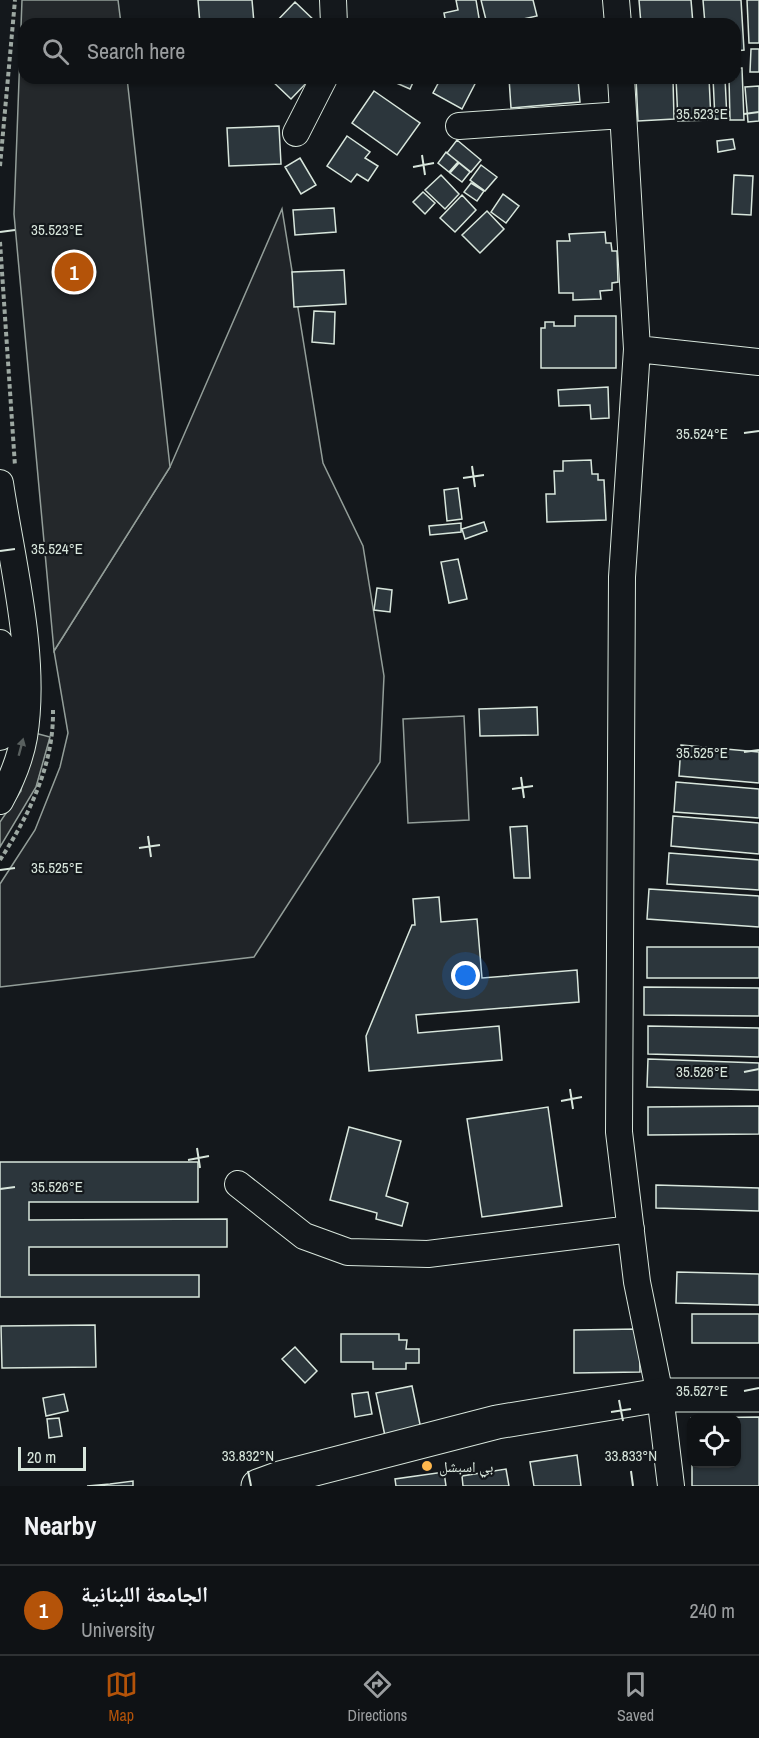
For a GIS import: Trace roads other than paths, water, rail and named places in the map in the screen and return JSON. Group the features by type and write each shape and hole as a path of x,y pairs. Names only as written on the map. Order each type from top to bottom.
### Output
{"highway":[{"path":"272,1483 497,1422 660,1395 759,1395"}],"street":[{"path":"333,0 334,18"},
{"path":"616,0 618,18"},
{"path":"296,133 321,84"},
{"path":"621,84 637,349 622,577 620,1132 637,1282 660,1395 670,1486"},
{"path":"459,126 623,115"},
{"path":"637,349 759,362"},
{"path":"0,483 24,640 27,704 24,738 15,770 0,801"},
{"path":"0,643 4,702 0,737"},
{"path":"238,1184 304,1236 348,1252 428,1254 631,1229"}],"place":[{"name":"الجامعة اللبنانية","path":"74,272"},
{"name":"بي اسبشل","path":"427,1466"}]}
